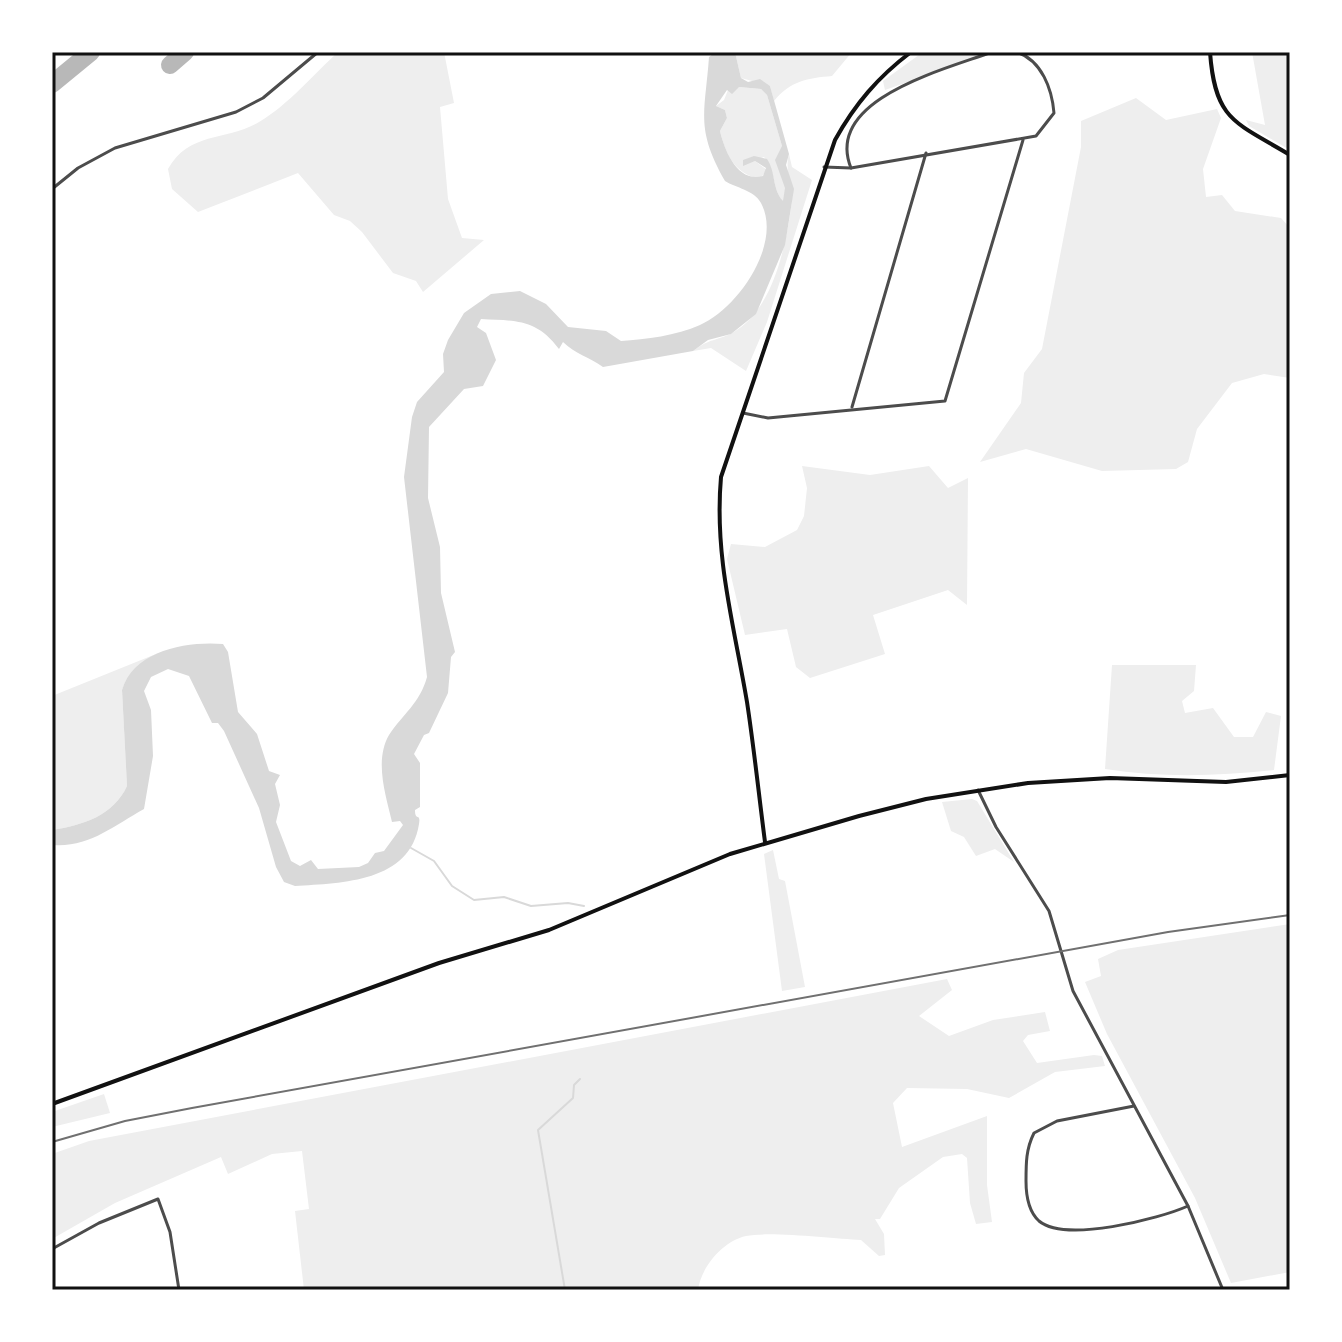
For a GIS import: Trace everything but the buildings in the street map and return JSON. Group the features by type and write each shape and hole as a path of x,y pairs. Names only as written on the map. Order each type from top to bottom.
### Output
{"main road":[{"path":"765,842 747,703 717,520 721,477 824,167 856,103 888,69 911,52"},
{"path":"1210,52 1215,93 1225,112 1290,155"},
{"path":"52,1104 439,963 549,930 765,842 892,807 978,790 1085,779 1226,782 1290,775"}],"street":[{"path":"52,189 78,168 115,148 206,124 250,105 318,52"},
{"path":"851,168 846,156 850,131 873,103 889,91 992,52"},
{"path":"824,167 851,168 1036,136 1054,113 1053,94 1041,70 1017,52"},
{"path":"741,413 768,418 945,401 1023,140"},
{"path":"852,408 926,153"},
{"path":"978,790 996,827 1042,896 1073,991 1188,1206 1223,1290"},
{"path":"1135,1106 1045,1125 1034,1133 1026,1158 1030,1208 1038,1221 1053,1228 1067,1229 1147,1222 1188,1206"},
{"path":"52,1249 99,1223 158,1199 170,1232 179,1290"}],"shaded area":[{"path":"338,52 444,52 454,103 440,107 448,199 462,238 484,240 423,292 416,281 393,273 362,232 350,221 334,215 298,173 198,212 172,189 168,169 187,148 259,122 290,98"},
{"path":"716,52 735,52 741,78 748,82 760,79 770,86 789,154 786,165 794,189 785,245 756,314 731,334 708,340 693,351 603,367 563,342 559,349 533,326 515,321 481,319 477,327 486,333 496,360 483,386 464,389 429,427 428,498 440,547 441,593 455,652 451,657 448,693 429,733 424,735 414,754 420,763 420,807 415,810 419,820 413,843 403,858 372,876 353,880 295,886 284,882 276,867 259,808 224,731 218,723 212,723 189,676 168,669 151,677 144,691 151,710 153,756 144,809 89,839 52,845 52,830 75,825 105,812 127,786 122,690 128,676 150,657 164,651 209,643 223,644 228,652 238,712 257,734 269,771 280,775 275,784 280,805 276,822 291,861 300,866 311,860 318,869 359,867 368,863 375,853 384,851 403,825 400,821 392,822 382,756 389,735 411,708 427,677 404,477 417,402 444,372 443,354 464,313 491,294 520,291 546,304 568,327 606,331 621,341 691,329 714,317 741,290 761,255 766,237 766,219 758,199 725,181 709,147 704,107 709,57","holes":["739,87 761,89 767,95 782,146 775,160 785,188 783,201 767,159 754,156 743,160 743,166 755,161 766,168 763,176 746,175 729,156 720,131 727,118 725,110 716,106 727,90 732,94"]},
{"path":"735,52 852,52 832,76 800,82 786,89 774,101 770,86 741,78"},
{"path":"923,52 993,52 885,90 883,81"},
{"path":"1252,52 1290,52 1290,150 1249,126 1246,120 1265,125"},
{"path":"739,87 761,89 767,95 782,146 786,197 783,202 764,157 750,162 755,161 767,170 760,179 738,168 725,148 720,131 727,118 725,110 716,106 724,100 728,90"},
{"path":"1136,98 1166,120 1217,109 1221,118 1203,169 1206,197 1222,195 1235,211 1281,218 1290,228 1290,378 1264,374 1232,383 1197,429 1188,462 1176,469 1102,471 1026,449 980,462 1021,403 1024,373 1042,349 1081,147 1081,121"},
{"path":"789,154 792,167 812,180 767,322 746,371 711,348 693,351 746,323 767,295 780,260 792,201"},
{"path":"802,466 870,475 929,466 948,488 968,478 967,605 948,590 873,615 885,654 810,678 796,667 787,629 745,635 727,559 731,544 765,547 797,530 804,516 807,488"},
{"path":"156,654 135,669 122,690 127,786 105,812 75,825 52,830 52,696"},
{"path":"1112,665 1196,665 1194,691 1182,701 1185,713 1213,708 1234,737 1253,737 1266,712 1281,716 1274,770 1190,775 1105,769"},
{"path":"977,801 1014,862 995,849 976,856 964,837 951,831 942,802"},
{"path":"773,850 779,879 785,881 805,987 782,991 764,854"},
{"path":"1290,924 1290,1272 1231,1283 1195,1198 1107,1034 1085,982 1101,976 1098,959 1118,950"},
{"path":"947,979 952,990 919,1016 949,1036 993,1020 1045,1012 1050,1031 1028,1035 1023,1041 1037,1063 1094,1055 1102,1056 1105,1066 1055,1072 1009,1098 967,1089 907,1088 893,1103 902,1147 987,1116 987,1185 992,1222 976,1224 970,1203 967,1158 962,1154 943,1157 899,1188 880,1219 875,1219 884,1234 885,1255 879,1256 861,1240 757,1235 737,1239 721,1249 708,1264 698,1290 304,1290 295,1211 309,1209 302,1151 272,1154 228,1174 221,1157 115,1203 52,1239 52,1154 89,1141"},
{"path":"104,1094 110,1113 52,1127 52,1112"}],"waterway":[{"path":"411,848 434,861 452,886 474,900 504,897 531,906 568,903 584,906"},
{"path":"565,1290 538,1130 573,1098 574,1085 580,1079"}],"taxiway":[{"path":"52,84 91,52"},
{"path":"170,65 185,52"}],"railway":[{"path":"52,1142 125,1121 192,1108 1168,932 1290,915"}]}
